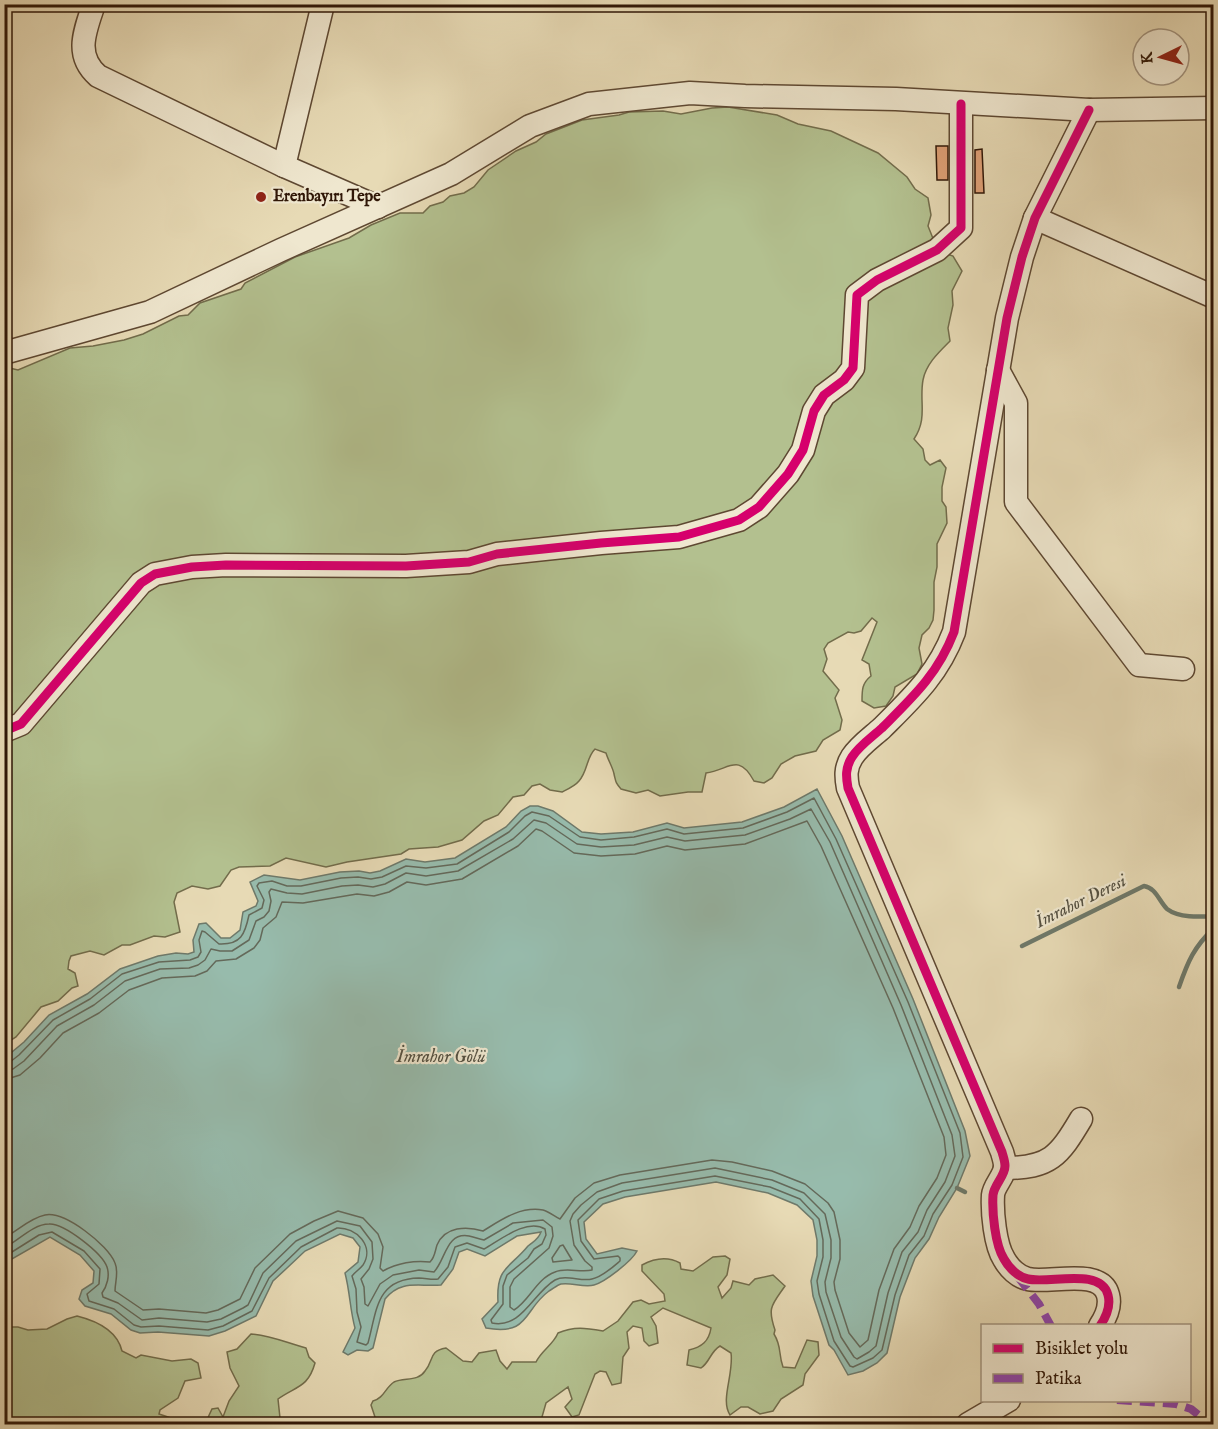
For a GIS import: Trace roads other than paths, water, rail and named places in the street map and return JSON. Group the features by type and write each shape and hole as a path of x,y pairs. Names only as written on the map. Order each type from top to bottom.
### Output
{"street":[{"path":"94,4 82,49 88,68 98,76 284,166 378,207"},
{"path":"284,166 323,4"},
{"path":"4,353 150,312 451,174 530,126 589,104 690,93 896,99 1089,110 1214,108"},
{"path":"4,731 21,724 141,583 155,574 192,567 226,565 406,566 469,562 496,554 679,537 739,520 759,507 788,474 803,450 814,411 824,395 844,380 853,369 858,296 877,280 936,249 961,228 961,104"},
{"path":"1089,110 1035,218 1022,257 1007,318 954,632 946,653 934,673 853,756 845,775 848,788 996,1135 1005,1168 993,1195 996,1230 1003,1258 1014,1272 1027,1279 1090,1279 1100,1283 1107,1291 1109,1300 1108,1309 1101,1324"},
{"path":"1035,218 1214,297"},
{"path":"998,370 1016,403 1016,502 1139,664 1183,669"},
{"path":"1005,1168 1028,1168 1048,1161 1064,1145 1081,1119"},
{"path":"968,1425 1007,1402"}],"water":[{"name":"İmrahor Gölü","path":"817,789 842,836 913,999 965,1131 970,1156 957,1188 939,1217 929,1239 915,1258 900,1297 887,1353 877,1363 863,1371 848,1375 829,1345 813,1296 811,1281 817,1256 813,1220 797,1205 768,1193 716,1182 625,1197 603,1204 584,1222 586,1239 597,1254 622,1248 637,1251 611,1276 599,1283 586,1286 558,1285 541,1298 524,1320 511,1328 486,1328 482,1319 498,1302 499,1282 505,1270 537,1239 541,1232 517,1236 485,1256 467,1249 459,1252 453,1269 441,1285 404,1286 391,1293 385,1299 373,1348 368,1351 357,1350 348,1355 343,1352 355,1328 345,1273 358,1262 360,1247 353,1238 340,1234 305,1251 273,1281 256,1316 209,1336 140,1333 131,1330 111,1314 85,1306 79,1299 82,1290 93,1283 94,1271 80,1255 50,1237 5,1263 4,1061 6,1057 24,1042 49,1015 87,994 120,969 158,956 194,952 193,940 199,924 206,923 221,938 230,938 240,930 243,912 256,906 258,901 250,882 264,875 300,880 340,872 370,873 406,859 425,862 455,858 506,827 521,811 530,806 553,811 582,832 601,834 633,832 667,823 684,828 742,822 784,807"}],"waterway":[{"name":"İmrahor Deresi","path":"1022,946 1144,886 1152,889 1167,909 1172,912 1189,916 1214,916"},
{"path":"1179,987 1192,955 1214,928"},
{"path":"957,1188 965,1192"}],"place":[{"name":"Erenbayırı Tepe","path":"261,197"}]}
